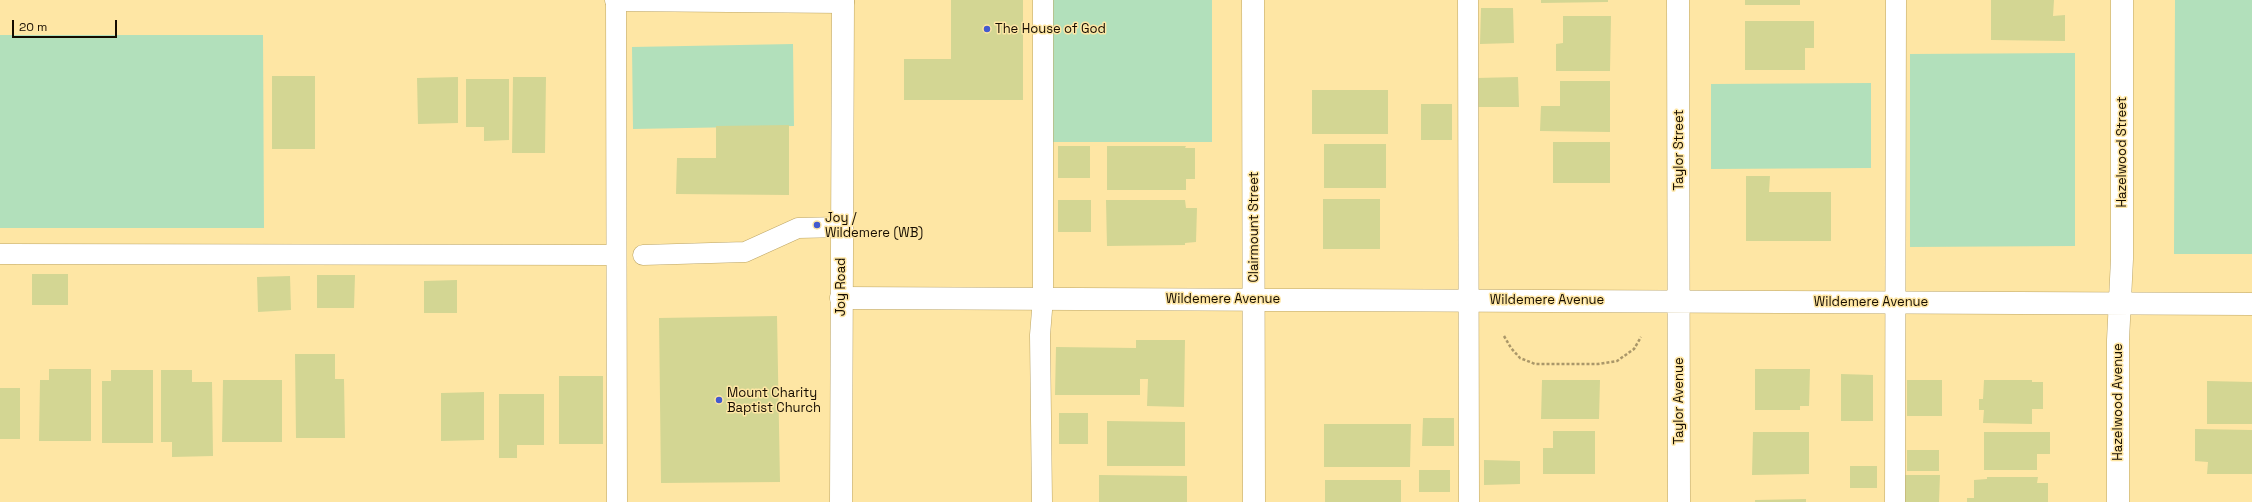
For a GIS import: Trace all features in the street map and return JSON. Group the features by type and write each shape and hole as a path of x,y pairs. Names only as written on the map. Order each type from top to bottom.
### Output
{"street":[{"path":"616,0 842,1"},
{"name":"Clairmount Street","path":"1253,0 1254,299 1252,335 1254,502"},
{"name":"Taylor Street","path":"1678,0 1679,300"},
{"name":"Hazelwood Street","path":"2120,303 2122,0"},
{"name":"Joy Road","path":"841,502 842,1"},
{"name":"Wildemere Avenue","path":"841,298 1679,300 2252,304"},
{"name":"Taylor Avenue","path":"1679,300 1679,502"},
{"name":"Hazelwood Avenue","path":"2118,502 2118,340 2120,303"}],"lane":[{"path":"616,0 617,502"},
{"path":"1042,502 1040,335 1043,298 1043,0"},
{"path":"1468,0 1470,300 1469,502"},
{"path":"1895,502 1896,0"},
{"path":"643,255 745,252 798,228 842,227"},
{"path":"0,254 616,256"}],"path":[{"path":"1504,336 1511,348 1520,358 1535,364 1598,364 1617,361 1634,349 1641,337"}],"green space":[{"path":"1052,0 1212,0 1212,142 1052,142"},
{"path":"2175,0 2252,0 2252,254 2174,254"},
{"path":"0,35 263,35 264,228 0,228"},
{"path":"793,44 794,126 633,129 632,47"},
{"path":"2075,53 2075,246 1910,247 1910,54"},
{"path":"1871,83 1871,168 1711,169 1711,84"}],"building":[{"name":"The House of God","path":"951,0 1023,0 1023,100 904,100 904,59 951,59"},
{"path":"1541,0 1608,0 1608,2 1541,3"},
{"path":"1745,0 1800,0 1800,5 1745,5"},
{"path":"1991,0 2054,0 2053,16 2065,15 2065,41 1991,40"},
{"path":"1481,8 1513,8 1514,43 1480,44"},
{"path":"1563,16 1611,16 1610,71 1556,71 1556,44 1563,43"},
{"path":"1745,21 1814,21 1814,48 1805,48 1805,70 1745,70"},
{"path":"272,76 315,76 315,149 272,149"},
{"path":"458,77 458,123 418,124 417,78"},
{"path":"513,77 546,77 545,153 512,153"},
{"path":"1518,77 1519,107 1477,107 1477,78"},
{"path":"466,79 509,79 509,140 484,141 484,127 466,127"},
{"path":"1560,81 1610,81 1610,132 1540,131 1541,106 1560,106"},
{"path":"1312,90 1388,90 1388,134 1312,134"},
{"path":"1421,104 1452,104 1452,140 1421,140"},
{"path":"789,125 789,195 676,194 677,158 716,158 716,126"},
{"path":"1553,142 1610,142 1610,183 1553,183"},
{"path":"1324,144 1386,144 1386,188 1324,188"},
{"path":"1058,146 1090,146 1090,178 1058,178"},
{"path":"1107,146 1186,146 1185,148 1195,148 1195,179 1186,179 1186,190 1107,190"},
{"path":"1746,176 1770,176 1769,192 1831,192 1831,241 1746,241"},
{"path":"1323,199 1380,199 1380,249 1323,249"},
{"path":"1058,200 1091,200 1091,232 1058,232"},
{"path":"1106,200 1185,200 1186,208 1197,208 1196,242 1185,243 1185,245 1107,246"},
{"path":"32,274 68,274 68,305 32,305"},
{"path":"317,275 355,275 354,308 317,308"},
{"path":"290,276 291,310 258,312 257,277"},
{"path":"457,280 457,313 424,313 424,281"},
{"name":"Mount Charity Baptist Church","path":"777,316 780,482 661,483 659,318"},
{"path":"1136,340 1185,340 1184,407 1147,406 1148,379 1140,379 1140,395 1055,395 1056,347 1136,348"},
{"path":"295,354 335,354 335,379 344,379 345,438 296,438"},
{"path":"49,369 91,369 91,441 39,441 40,380 49,380"},
{"path":"1755,369 1810,369 1809,406 1800,406 1800,410 1755,410"},
{"path":"111,370 153,370 153,443 102,443 102,381 111,381"},
{"path":"161,370 192,370 192,382 212,382 213,456 172,457 172,442 161,442"},
{"path":"1841,374 1873,375 1873,421 1841,421"},
{"path":"559,376 603,376 603,444 559,444"},
{"path":"223,380 282,380 282,442 222,442"},
{"path":"1542,380 1600,380 1599,419 1541,419"},
{"path":"1907,380 1942,380 1942,416 1907,416"},
{"path":"1984,380 2032,380 2032,382 2043,382 2043,409 2032,409 2032,424 1983,423 1984,410 1979,410 1979,399 1983,399"},
{"path":"2207,381 2252,382 2252,424 2207,424"},
{"path":"0,388 20,388 20,439 0,439"},
{"path":"484,392 484,440 441,441 441,393"},
{"path":"499,394 544,394 544,445 517,445 517,458 499,458"},
{"path":"1059,413 1088,413 1088,444 1059,444"},
{"path":"1423,418 1454,418 1454,446 1422,446"},
{"path":"1107,421 1185,422 1185,466 1107,466"},
{"path":"1324,424 1411,424 1410,467 1324,467"},
{"path":"2195,429 2252,430 2252,474 2207,474 2208,462 2195,461"},
{"path":"1553,431 1595,431 1595,474 1543,474 1543,448 1553,448"},
{"path":"1753,432 1809,432 1809,474 1752,475"},
{"path":"1984,432 2050,432 2050,454 2037,454 2037,470 1984,470"},
{"path":"1907,450 1939,450 1939,471 1907,471"},
{"path":"1484,460 1520,461 1520,484 1484,485"},
{"path":"1850,466 1877,466 1877,488 1850,488"},
{"path":"1419,470 1450,470 1450,492 1419,492"},
{"path":"1099,475 1187,476 1187,502 1099,502"},
{"path":"1905,475 1940,475 1939,502 1905,502"},
{"path":"1987,477 2038,477 2037,483 2048,483 2048,502 1967,502 1967,498 1974,498 1974,480 1987,479"},
{"path":"1325,480 1401,480 1401,502 1325,502"},
{"path":"1806,499 1806,502 1755,502 1755,500"}],"place":[{"name":"The House of God","path":"987,29"},
{"name":"Joy / Wildemere (WB)","path":"817,225"},
{"name":"Mount Charity Baptist Church","path":"719,400"}]}
